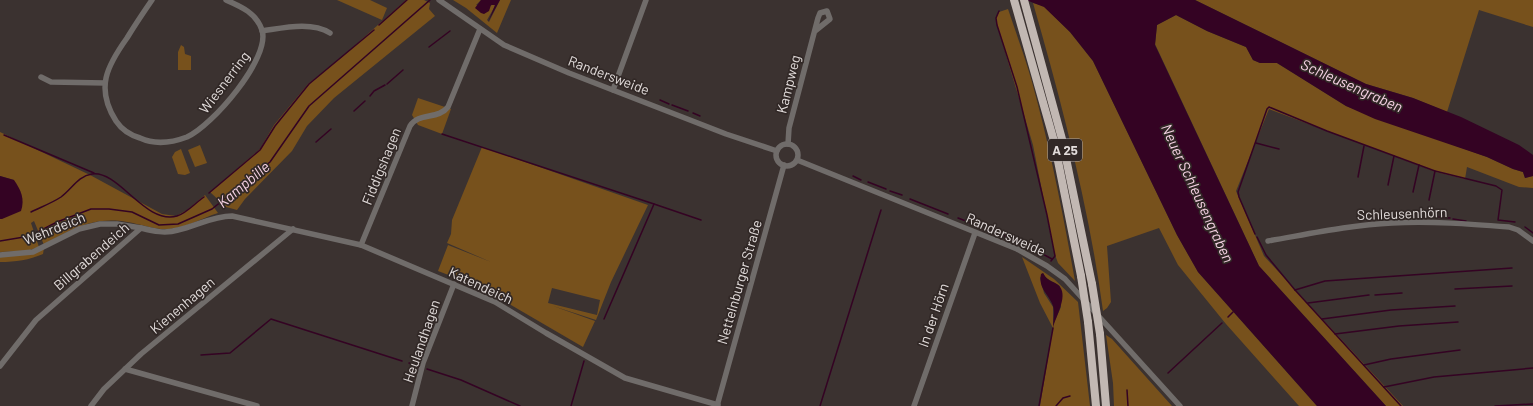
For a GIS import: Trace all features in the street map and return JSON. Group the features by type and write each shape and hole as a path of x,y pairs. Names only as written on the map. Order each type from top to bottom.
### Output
{"highway":[{"name":"A 25","path":"1014,0 1054,141 1081,276 1088,322 1096,406"},
{"name":"A 25","path":"1024,0 1062,139 1092,284 1100,334 1106,406"}],"street":[{"name":"Wiesnerring","path":"152,0 111,62 105,83 106,98 112,115 120,127 129,134 144,140 161,143 188,136 207,124 216,116 235,92 258,58 263,44 262,31"},
{"path":"226,0 252,14 262,31 279,28 316,27 330,32"},
{"path":"613,90 646,0"},
{"name":"Randersweide","path":"441,1 504,45 613,90 730,135 777,150"},
{"name":"Fiddigshagen","path":"362,245 410,126 415,120 439,114 448,107 480,29"},
{"name":"Kampweg","path":"788,144 789,128 815,31"},
{"path":"41,77 51,82 105,83"},
{"path":"788,144 792,145 797,150 797,160 791,165 784,165 778,161 777,150 782,145 788,144"},
{"name":"Randersweide","path":"797,160 1030,256 1065,279 1180,406"},
{"name":"Nettelnburger Straße","path":"717,406 784,165"},
{"name":"Katendeich","path":"224,216 243,218 362,245 418,271 454,284 495,302 621,376 717,406"},
{"name":"Billgrabendeich","path":"0,366 36,320 141,228 158,232 177,231 224,216"},
{"name":"Schleusenhörn","path":"1268,241 1353,226 1434,222 1509,227 1518,230 1533,241"},
{"name":"Wehrdeich","path":"0,255 33,252 79,229 100,224 118,224 141,228"},
{"name":"Kienenhagen","path":"91,406 104,389 126,369 293,229"},
{"name":"In der Hörn","path":"914,406 975,233"},
{"name":"Heulandhagen","path":"412,406 423,363 454,284"},
{"path":"126,369 257,406"}],"shaded area":[{"path":"337,0 370,0 387,8 382,20"},
{"path":"406,0 424,0 430,3 429,9 435,16 334,98 307,126 292,151 245,199 237,210 226,207 210,192 260,149 274,125 308,84 342,57"},
{"path":"453,0 481,0 476,5 490,6 494,4 495,6 487,20 489,22 500,0 511,0 497,33 466,8"},
{"path":"1195,0 1533,0 1533,27 1479,10 1447,112 1413,98 1366,84"},
{"path":"1033,3 1044,6 1070,32 1093,61 1177,235 1198,272 1317,406 1299,406 1226,324 1178,265 1159,228 1107,246 1111,302 1103,311 1090,233 1074,156"},
{"path":"1008,9 1039,106 1061,206 1075,281 1058,263 1054,252 1033,145 997,25 996,18 999,12"},
{"path":"1176,15 1207,31 1246,47 1253,60 1260,63 1277,63 1346,106 1487,157 1523,172 1525,178 1533,176 1533,188 1519,187 1467,167 1465,179 1436,172 1269,109 1236,191 1264,256 1403,406 1386,406 1259,266 1155,44 1157,25"},
{"path":"181,45 184,47 185,54 191,56 191,70 178,70 178,52"},
{"path":"418,98 451,109 442,134 418,125 412,115"},
{"path":"0,132 90,175 162,214 176,216 187,210 205,195 218,213 188,225 169,229 158,229 115,221 94,222 73,229 44,245 34,221 31,223 39,247 27,251 0,252 0,219 2,219 14,180 0,176"},
{"path":"200,145 207,163 195,167 188,150"},
{"path":"482,147 648,205 611,282 596,320 553,306 595,321 583,347 480,287 438,271 448,245 491,262 447,243 451,234 452,220","holes":["552,288 600,300 597,315 548,303"]},
{"path":"181,149 190,173 185,175 178,174 172,157 175,152"},
{"path":"44,248 43,254 33,258 0,262 0,255"},
{"path":"1022,257 1054,279 1078,302 1090,406 1040,406 1053,328 1040,303","holes":["1043,273 1046,278 1060,286 1061,307 1053,325 1053,307 1044,293 1040,278"]},
{"path":"1106,335 1112,339 1172,406 1114,406 1113,383"}],"water":[{"path":"481,0 500,0 488,22 495,5 491,5 489,11 484,14 481,13 475,8"},
{"path":"1026,0 1195,0 1366,84 1413,98 1461,117 1519,145 1533,155 1533,176 1525,178 1523,172 1487,157 1375,119 1346,106 1277,63 1260,63 1253,60 1246,47 1207,31 1176,15 1157,25 1155,45 1259,266 1386,406 1317,406 1198,272 1177,235 1093,61 1070,32 1044,7"},
{"path":"0,176 14,180 19,187 23,202 21,211 2,219 0,219"},
{"path":"1043,273 1047,279 1060,287 1063,296 1053,328 1054,308 1042,288 1040,279 1041,274"}],"waterway":[{"path":"379,25 407,0"},
{"name":"Kampbille","path":"0,241 30,236 57,222 91,209 109,209 132,212 159,225 178,224 212,209 270,162 309,106 430,0"},
{"path":"999,11 996,18 997,25 1017,87 1047,215 1055,256 1051,261"},
{"path":"209,193 260,150 275,126 309,84 374,30"},
{"path":"429,47 450,31"},
{"path":"387,84 403,70"},
{"path":"370,96 374,91 385,85"},
{"path":"660,100 669,104"},
{"path":"354,111 365,101"},
{"path":"672,105 688,111"},
{"path":"1255,234 1238,192 1269,107 1327,131 1435,171 1496,186 1502,190 1498,220 1515,222"},
{"path":"693,113 700,116"},
{"path":"316,142 331,129"},
{"path":"442,134 654,204"},
{"path":"4,135 94,173"},
{"path":"1256,143 1279,149"},
{"path":"1358,177 1364,146"},
{"path":"1388,185 1394,156"},
{"path":"1413,192 1419,165"},
{"path":"1429,200 1435,171"},
{"path":"31,212 58,199 83,177 92,174 102,175 112,180 143,206 154,213 165,217 181,215 204,197"},
{"path":"853,176 861,180"},
{"path":"868,182 886,189"},
{"path":"890,191 902,195"},
{"path":"910,199 948,214"},
{"path":"604,319 654,204 701,220"},
{"path":"820,406 881,210"},
{"path":"1428,216 1450,218"},
{"path":"958,218 1013,239"},
{"path":"1453,219 1466,221"},
{"path":"1525,227 1533,233"},
{"path":"1257,237 1266,255 1295,290 1401,406"},
{"path":"1024,244 1052,259"},
{"path":"1295,290 1325,281 1512,268"},
{"path":"1455,289 1512,286"},
{"path":"1375,295 1402,293"},
{"path":"1308,303 1369,295"},
{"path":"1322,319 1391,310 1455,306"},
{"path":"1228,317 1233,312"},
{"path":"201,355 230,353 271,319 402,361"},
{"path":"1335,334 1399,326 1458,322"},
{"path":"1168,373 1222,323"},
{"path":"1039,406 1053,328"},
{"path":"1364,365 1391,359 1460,350"},
{"path":"571,406 584,361"},
{"path":"409,363 419,367"},
{"path":"1384,387 1434,377 1533,368"},
{"path":"427,369 461,380 520,406"},
{"path":"1127,390 1128,406"},
{"path":"1056,406 1063,398 1070,396"},
{"path":"1495,406 1533,404"}],"water label":[{"name":"Schleusengraben","path":"1352,85"},
{"name":"Neuer Schleusengraben","path":"1198,193"}]}
